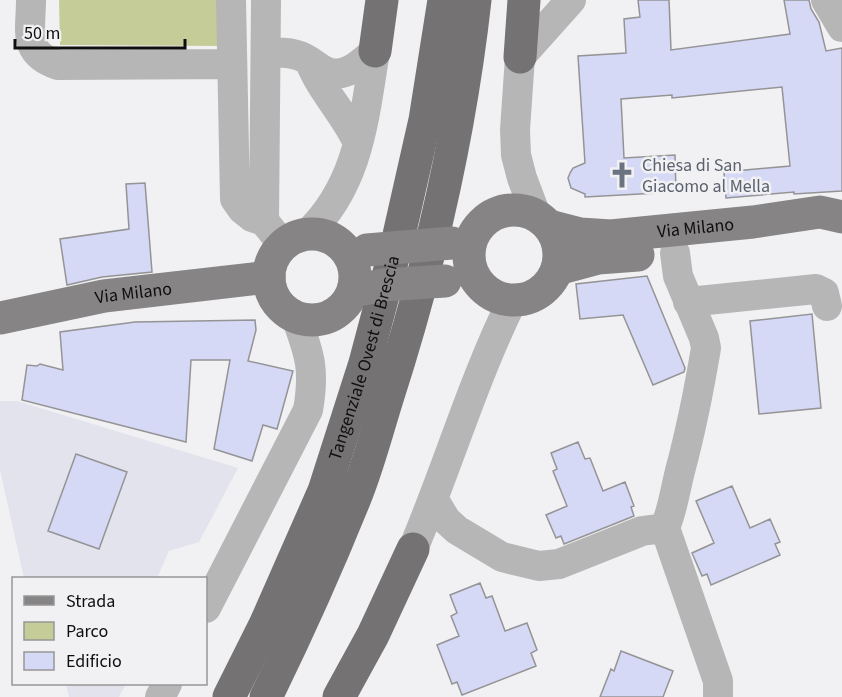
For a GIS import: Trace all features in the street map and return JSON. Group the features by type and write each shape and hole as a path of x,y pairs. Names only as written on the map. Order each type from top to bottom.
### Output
{"highway":[{"path":"375,51 382,0"},
{"name":"Tangenziale Ovest di Brescia","path":"229,697 265,625 324,491 365,363 399,236 425,120 444,0"},
{"name":"Tangenziale Ovest di Brescia","path":"266,697 296,635 356,496 398,365 435,233 470,51 475,0"},
{"path":"520,57 524,0"},
{"path":"339,697 373,635 413,549"}],"main road":[{"name":"Via Milano","path":"462,240 492,215 507,210 522,210 580,234 611,236 753,222 820,212 842,217"},
{"path":"479,283 444,281 383,285 358,291 335,314 322,319 309,320 296,317 279,305 270,287 269,277 273,260 285,234 327,236 356,249 462,240 469,249 469,261 479,283 494,295 513,299 535,294 544,288 557,269 558,246 543,220"},
{"name":"Via Milano","path":"557,269 598,258 675,253 800,237 842,222"},
{"path":"356,249 354,265 355,284 358,291"},
{"name":"Via Milano","path":"0,318 104,296 269,277"}],"street":[{"path":"31,0 31,36 35,52 44,60 58,65 232,68 266,53 289,53 328,73 339,73 349,71 375,51"},
{"path":"231,0 235,199 247,213 285,234"},
{"path":"266,0 266,53 285,234"},
{"path":"543,220 522,178 516,154 520,57 571,0"},
{"path":"826,0 842,27"},
{"path":"231,34 266,53"},
{"path":"285,234 326,213 345,183 358,143 375,51"},
{"path":"310,62 322,87 341,112 358,143"},
{"name":"Via Milano","path":"665,528 674,505 679,475 695,414 706,348 678,276 675,253"},
{"path":"688,302 816,289 824,292 827,306"},
{"path":"413,549 434,500 494,337 513,299"},
{"path":"207,606 308,410 312,387 310,357 296,317"},
{"path":"434,500 446,520 457,530 502,557 539,566 559,564 642,531 665,528 718,681 718,697"},
{"path":"413,549 457,530"}],"shaded area":[{"path":"0,401 17,401 238,468 199,542 169,551 157,577 24,577 0,470"},
{"path":"66,685 125,685 119,697 69,697"}],"green space":[{"path":"59,0 222,0 222,46 60,45"}],"building":[{"path":"638,0 669,0 671,50 790,34 784,0 809,0 811,9 819,22 826,51 842,48 842,191 794,194 794,192 726,198 724,172 790,166 782,87 672,98 672,95 621,99 624,158 675,155 676,192 585,197 585,194 571,188 568,178 570,173 573,168 585,163 578,56 626,53 624,19 640,17"},
{"path":"145,183 152,272 102,277 67,285 60,239 129,229 126,184"},
{"path":"647,276 685,368 684,372 653,385 623,315 580,319 576,284"},
{"path":"812,314 821,408 759,414 750,321"},
{"path":"255,320 256,330 248,361 293,371 277,429 263,425 252,461 214,449 230,360 191,360 186,442 22,400 27,365 40,364 63,370 60,332 135,322"},
{"path":"578,442 585,459 590,458 603,491 625,482 634,506 631,507 634,516 564,544 561,536 556,538 546,515 567,506 553,471 557,469 551,453"},
{"path":"76,454 127,472 99,549 48,531"},
{"path":"732,486 750,528 770,519 780,542 775,544 780,555 711,585 707,574 702,576 692,553 714,543 696,501"},
{"path":"480,583 486,598 492,596 505,631 527,623 537,650 531,653 536,666 462,695 457,682 452,684 437,645 459,636 451,616 457,613 450,595"},
{"path":"621,651 673,671 663,697 600,697 611,669 614,671"}],"place":[{"name":"Chiesa di San Giacomo al Mella","path":"622,175"}]}
